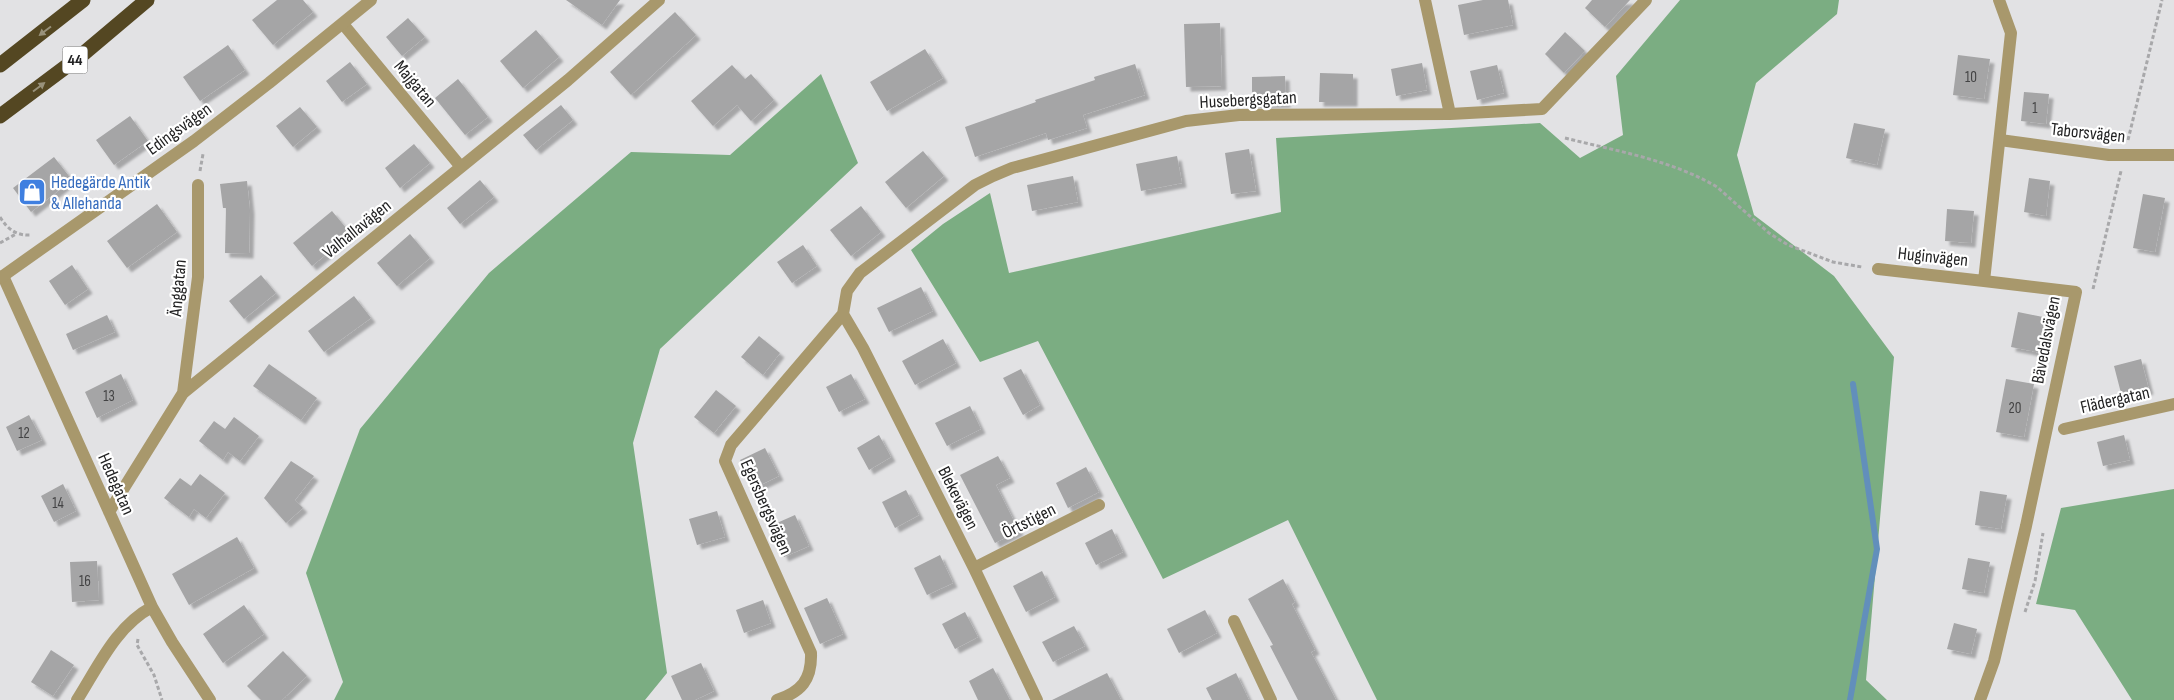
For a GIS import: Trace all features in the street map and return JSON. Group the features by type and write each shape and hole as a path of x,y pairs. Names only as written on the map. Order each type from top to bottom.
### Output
{"highway":[{"name":"44","path":"0,64 83,0"},
{"name":"44","path":"0,116 83,54 147,0"}],"street":[{"name":"Edingsvägen","path":"1,275 194,141 371,0"},
{"name":"Valhallavägen","path":"110,512 183,393 568,80 659,0"},
{"path":"1425,0 1450,114"},
{"name":"Husebergsgatan","path":"843,314 846,291 860,273 975,185 1012,168 1160,128 1212,117 1266,114 1450,114 1542,109 1646,0"},
{"path":"1984,281 2011,33 1999,0"},
{"name":"Majgatan","path":"343,24 461,167"},
{"name":"Taborsvägen","path":"2000,140 2109,155 2174,155"},
{"name":"Änggatan","path":"183,393 198,277 198,185"},
{"name":"Huginvägen","path":"1878,269 1984,281"},
{"name":"Hedegatan","path":"1,275 152,607 172,642 210,700"},
{"name":"Bävedalsvägen","path":"1980,700 1994,661 2026,526 2076,292 1984,281"},
{"name":"Blekevägen","path":"843,314 863,348 974,568 1037,700"},
{"name":"Egersbergsvägen","path":"777,700 789,696 802,687 811,664 811,653 725,460 731,445 843,314"},
{"name":"Flädergatan","path":"2064,429 2174,404"},
{"name":"Örtstigen","path":"974,568 1099,505"},
{"path":"77,700 114,641 138,614 152,607"},
{"path":"1234,621 1271,700"}],"path":[{"path":"1565,138 1653,161 1693,175 1717,187 1769,233 1788,245 1833,262 1878,269"},
{"path":"0,217 5,226 17,234 30,235 38,232"},
{"path":"0,243 17,234"},
{"path":"138,614 137,646 154,675 162,700"}],"green space":[{"path":"1680,0 1839,0 1837,14 1756,83 1737,155 1754,215 1834,276 1894,357 1866,680 1887,700 1377,700 1288,520 1163,579 1038,341 980,362 911,250 943,224 990,193 1009,273 1281,212 1276,138 1540,123 1580,158 1623,135 1616,76"},
{"path":"821,74 858,163 660,349 633,443 667,673 645,700 334,700 343,682 306,573 360,429 489,273 631,152 730,155"},
{"path":"2174,489 2174,700 2132,700 2075,610 2036,604 2061,508"}],"building":[{"path":"277,0 303,0 313,12 273,45 252,20"},
{"path":"566,0 620,0 602,25"},
{"path":"1483,0 1508,0 1513,25 1464,35 1458,5"},
{"path":"1592,0 1630,0 1605,27 1585,8"},
{"path":"675,12 696,35 631,95 610,72"},
{"path":"408,18 425,37 402,56 386,37"},
{"path":"1220,23 1222,86 1186,87 1184,24"},
{"path":"536,30 559,57 523,88 500,61"},
{"path":"1565,32 1585,51 1564,73 1545,54"},
{"path":"228,45 245,70 200,101 183,77"},
{"path":"925,49 943,78 887,111 870,82"},
{"path":"1958,55 1990,59 1984,99 1953,95"},
{"path":"350,62 367,84 342,102 326,81"},
{"path":"1422,63 1427,90 1396,96 1391,69"},
{"path":"1135,64 1145,95 1083,115 1087,128 1048,140 1046,133 975,157 965,127 1036,102 1035,100 1095,80 1094,77"},
{"path":"732,65 745,79 751,74 774,100 751,121 737,105 713,126 691,101"},
{"path":"1497,65 1504,93 1477,100 1470,71"},
{"path":"1320,73 1353,74 1353,102 1319,102"},
{"path":"1285,76 1286,103 1252,104 1252,77"},
{"path":"458,79 488,117 465,135 435,98"},
{"path":"2024,92 2049,94 2046,124 2021,121"},
{"path":"561,105 573,120 536,150 523,135"},
{"path":"300,107 317,127 293,147 276,126"},
{"path":"130,116 148,141 114,165 96,140"},
{"path":"1854,123 1885,129 1877,165 1846,158"},
{"path":"414,144 430,163 400,188 385,168"},
{"path":"1249,149 1256,191 1231,194 1225,153"},
{"path":"923,151 944,176 906,208 885,182"},
{"path":"1177,156 1182,183 1141,191 1136,164"},
{"path":"54,157 72,180 31,212 13,188"},
{"path":"1073,176 1078,202 1032,211 1027,185"},
{"path":"2029,178 2050,181 2046,216 2024,212"},
{"path":"480,180 494,197 460,224 447,208"},
{"path":"247,181 250,210 249,254 225,253 226,208 223,208 220,184"},
{"path":"2143,194 2165,198 2155,252 2133,248"},
{"path":"157,204 177,232 127,268 107,241"},
{"path":"861,206 881,232 851,256 830,230"},
{"path":"1947,209 1974,211 1971,243 1945,241"},
{"path":"332,211 351,234 312,266 293,243"},
{"path":"410,234 430,258 397,286 377,263"},
{"path":"803,245 817,266 792,283 777,262"},
{"path":"72,265 88,289 65,305 49,281"},
{"path":"261,275 276,293 244,319 229,301"},
{"path":"921,287 933,311 889,332 877,308"},
{"path":"354,296 371,318 324,352 308,331"},
{"path":"2018,312 2048,318 2041,353 2011,347"},
{"path":"107,315 115,332 73,350 66,334"},
{"path":"759,336 780,353 763,375 741,357"},
{"path":"943,339 956,363 915,385 902,361"},
{"path":"2141,359 2149,390 2122,397 2114,366"},
{"path":"269,364 317,398 301,420 253,386"},
{"path":"1021,369 1040,405 1023,415 1003,378"},
{"path":"121,374 133,400 97,418 85,392"},
{"path":"851,374 865,399 839,412 826,387"},
{"path":"2006,379 2034,384 2024,437 1996,432"},
{"path":"716,390 736,406 714,433 694,417"},
{"path":"970,406 981,429 947,446 935,423"},
{"path":"29,415 42,440 17,451 6,427"},
{"path":"234,417 259,436 240,461 228,452 223,460 199,441 214,421 225,429"},
{"path":"879,435 891,457 869,470 857,448"},
{"path":"2124,435 2130,460 2103,466 2097,442"},
{"path":"765,448 779,476 754,488 740,460"},
{"path":"998,456 1010,478 996,485 1019,531 995,543 960,475"},
{"path":"291,461 314,476 295,500 303,508 286,523 264,498"},
{"path":"1086,467 1099,492 1068,508 1056,483"},
{"path":"200,474 225,493 206,518 194,509 189,517 164,498 180,478 191,486"},
{"path":"63,484 76,511 54,522 41,496"},
{"path":"906,490 919,515 895,528 882,502"},
{"path":"1980,491 2007,495 2001,529 1975,525"},
{"path":"717,511 725,537 697,545 689,519"},
{"path":"795,515 809,546 784,557 770,526"},
{"path":"1112,529 1123,552 1096,565 1085,543"},
{"path":"237,537 254,568 189,605 172,574"},
{"path":"940,555 953,583 927,595 914,568"},
{"path":"1968,558 1990,562 1984,593 1962,589"},
{"path":"97,561 99,600 72,602 70,562"},
{"path":"1042,571 1055,597 1026,612 1013,586"},
{"path":"1283,579 1295,602 1292,604 1315,650 1311,652 1336,700 1298,700 1270,646 1273,645 1248,599"},
{"path":"827,598 843,634 820,644 804,608"},
{"path":"763,600 771,623 744,633 736,610"},
{"path":"244,605 264,634 223,663 203,634"},
{"path":"1205,610 1217,633 1179,653 1167,629"},
{"path":"965,612 978,637 955,649 942,624"},
{"path":"1954,623 1977,629 1971,654 1947,649"},
{"path":"1074,626 1085,646 1053,662 1042,642"},
{"path":"51,650 74,665 53,696 31,682"},
{"path":"283,651 307,676 282,700 261,700 247,686"},
{"path":"701,663 714,691 695,700 682,700 671,676"},
{"path":"993,668 1010,700 978,700 969,681"},
{"path":"1107,673 1121,700 1052,700"},
{"path":"1236,673 1249,700 1212,700 1206,688"}],"waterway":[{"path":"1850,700 1877,549 1853,384"}],"place":[{"name":"Hedegärde Antik & Allehanda","path":"32,192"}]}
